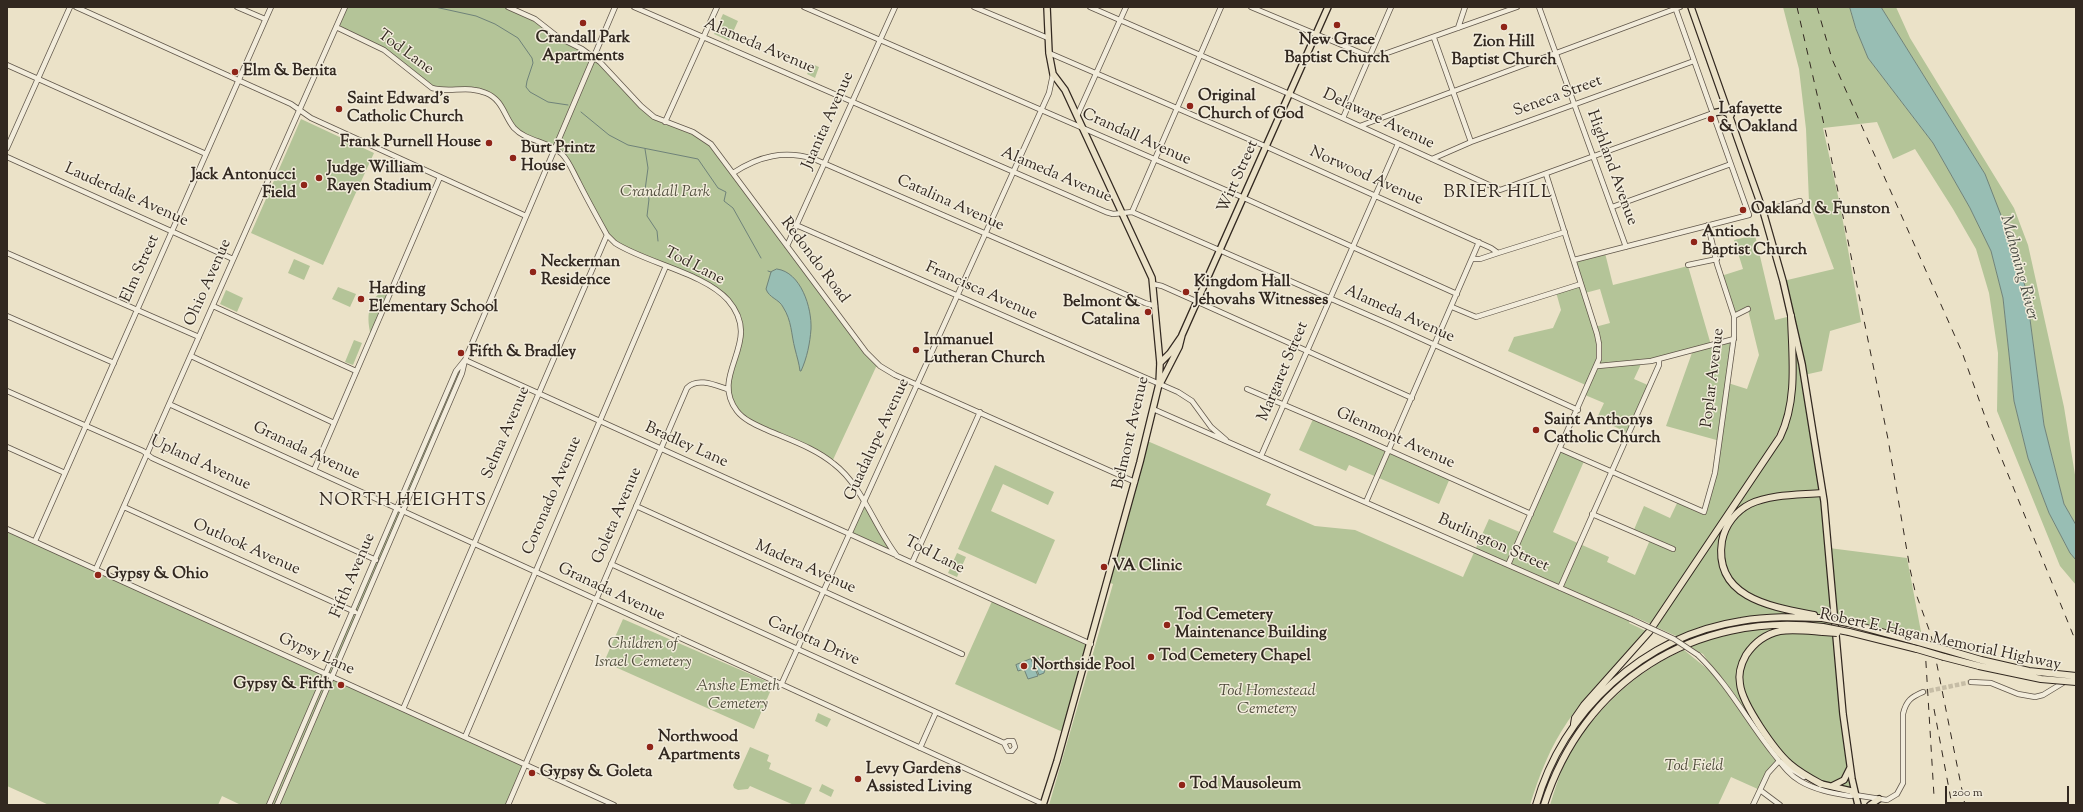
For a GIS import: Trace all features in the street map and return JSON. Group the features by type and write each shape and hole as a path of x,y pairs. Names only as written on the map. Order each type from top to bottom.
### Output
{"highway":[{"path":"1574,724 1575,718 1584,705 1649,632 1780,436 1788,417 1793,382 1791,316"},
{"path":"1822,492 1764,500 1749,505 1739,511 1730,521 1724,533 1722,552 1723,565 1727,576 1744,594 1768,605 1816,615 1822,618"},
{"name":"Robert E. Hagan Memorial Highway","path":"1536,805 1550,765 1574,724 1596,699 1622,675 1644,659 1682,638 1705,629 1739,621 1775,617 1822,618 1848,623 1915,641 1947,650 1980,663 2041,679 2076,682"},
{"name":"Robert E. Hagan Memorial Highway","path":"1544,805 1560,765 1585,723 1619,687 1655,660 1689,643 1742,628 1785,624 1848,632 1944,657 2029,671 2076,675"},
{"path":"1821,784 1797,770 1783,758 1747,705 1741,690 1740,678 1742,664 1751,648 1770,634 1792,630 1823,630"}],"main road":[{"name":"Belmont Avenue","path":"1043,804 1091,644 1135,482 1159,384 1160,363 1153,284 1149,270 1065,90 1053,74 1049,53 1047,7"},
{"name":"Wirt Street","path":"1160,363 1170,354 1182,335 1198,302 1328,7"},
{"path":"1691,7 1731,115 1763,211 1791,316 1809,405 1822,492 1836,650 1850,767 1858,805"},
{"path":"1713,113 1723,111 1731,115"},
{"name":"Wirt Street","path":"1159,384 1179,347 1182,335"},
{"path":"1831,786 1844,780 1850,767"},
{"name":"Burlington Street","path":"1821,784 1851,791 1855,795"},
{"path":"1870,805 1879,799"}],"street":[{"path":"7,148 70,7"},
{"path":"76,7 291,104 311,118 526,216"},
{"path":"237,7 265,20"},
{"name":"Elm Street","path":"35,541 271,7"},
{"name":"Ohio Avenue","path":"96,569 345,7"},
{"name":"Redondo Road","path":"508,7 536,19 554,35 594,57 606,67 646,111 666,122 693,132 708,140 870,357 887,370 917,385 1135,482"},
{"name":"Fifth Avenue","path":"270,805 456,371 464,360 615,7"},
{"name":"Alameda Avenue","path":"634,7 1106,212 1132,212 1221,250 1578,410"},
{"path":"666,122 717,7"},
{"name":"Crandall Avenue","path":"804,7 1244,198 1457,294"},
{"name":"Juanita Avenue","path":"787,246 895,7"},
{"path":"974,7 1048,38"},
{"name":"Delaware Avenue","path":"1090,7 1290,94 1500,190 1546,174"},
{"path":"1077,116 1126,7"},
{"path":"1132,212 1221,7"},
{"path":"1250,7 1369,58 1380,57 1517,7"},
{"path":"1343,118 1391,7"},
{"path":"1458,28 1465,7"},
{"name":"Highland Avenue","path":"1539,7 1626,247"},
{"path":"1360,126 1452,90 1677,8 1694,61 1749,215 1574,260"},
{"name":"Tod Lane","path":"336,27 384,50 432,88 440,90 470,88 490,94 502,106 510,122 519,132 555,149 567,159 607,235 619,245 714,289 727,300 739,320 741,336 739,350 728,379 727,389 733,406 742,416 829,459 846,474 884,538 897,556 1091,644"},
{"path":"1434,38 1471,142"},
{"path":"1049,53 1097,73"},
{"name":"Seneca Street","path":"1432,159 1471,142 1694,61"},
{"path":"7,65 206,154"},
{"name":"Norwood Avenue","path":"1097,73 1480,242 1498,253"},
{"name":"Guadalupe Avenue","path":"781,684 1042,110 1049,93 1053,74"},
{"path":"1508,565 1598,366 1599,344 1546,174 1713,113"},
{"name":"Margaret Street","path":"1261,456 1398,144"},
{"name":"Catalina Avenue","path":"734,174 755,160 781,154 803,156 1155,306"},
{"name":"Lauderdale Avenue","path":"7,158 233,259"},
{"path":"1612,207 1731,164"},
{"path":"314,470 440,177"},
{"path":"1763,211 1800,201"},
{"name":"Francisca Avenue","path":"796,225 1178,392 1188,398 1211,427 1228,442"},
{"name":"Poplar Avenue","path":"1611,471 1704,512 1715,473 1734,339 1734,316 1708,225"},
{"path":"1473,259 1480,259 1565,232"},
{"name":"Selma Avenue","path":"403,709 607,235"},
{"path":"1366,502 1480,242"},
{"path":"7,253 199,337"},
{"path":"1688,266 1717,258"},
{"name":"Coronado Avenue","path":"465,737 666,266"},
{"path":"1153,284 1162,286 1412,398"},
{"path":"1452,307 1476,317 1581,284"},
{"path":"213,306 356,371"},
{"path":"1734,316 1748,309"},
{"path":"7,316 114,363"},
{"path":"1598,366 1659,359 1734,339"},
{"path":"191,356 334,422"},
{"path":"1560,588 1659,365 1659,359"},
{"name":"Fifth Avenue","path":"277,805 462,373 464,360"},
{"name":"Bradley Lane","path":"464,360 897,556"},
{"name":"Goleta Avenue","path":"508,805 685,391 690,384 699,382 727,389"},
{"name":"Glenmont Avenue","path":"1247,389 1531,514"},
{"name":"Upland Avenue","path":"7,391 381,562"},
{"name":"Granada Avenue","path":"169,404 1043,804"},
{"name":"Burlington Street","path":"1153,409 1674,639 1698,655 1723,682 1757,733 1793,777 1809,786 1850,796 1855,795"},
{"path":"912,563 980,412"},
{"path":"7,447 65,473"},
{"path":"1560,449 1611,471"},
{"name":"Madera Avenue","path":"636,506 962,654"},
{"name":"Outlook Avenue","path":"124,507 358,613"},
{"path":"1592,514 1673,550"},
{"name":"Gypsy Lane","path":"7,529 614,805"},
{"name":"Carlotta Drive","path":"611,564 1004,743"},
{"path":"1971,682 1991,683 2018,694 2035,696 2043,694 2076,675"},
{"path":"1855,795 1886,800 1897,794 1903,782 1903,714 1905,704 1913,696 1922,692"},
{"path":"920,748 936,712"},
{"path":"1753,805 1768,773 1779,761"},
{"name":"Burlington Street","path":"1779,761 1803,777 1821,784"},
{"path":"1760,790 1780,805"}],"green space":[{"name":"Crandall Park","path":"345,7 508,7 528,15 594,57 646,111 708,140 866,352 880,366 876,367 832,462 742,416 727,389 741,336 734,310 715,289 619,245 607,235 562,154 519,132 504,109 485,92 436,90 391,55 336,27"},
{"path":"1783,7 1850,7 1856,29 1868,58 1933,143 1970,208 1991,251 2003,298 2014,401 2028,458 2049,513 2070,553 2076,560 2076,585 2060,566 1997,411 1998,353 1989,293 1976,249 1915,149 1893,159 1877,122 1823,128 1840,205 1861,322 1830,331 1822,371 1804,375 1829,548 1907,558 1922,637 1915,641 1834,621 1855,795 1821,784 1779,761 1768,773 1760,790 1731,777 1718,805 1550,805 1563,767 1585,730 1614,698 1647,670 1684,650 1721,680 1703,654 1684,645 1676,636 1656,627 1781,439 1786,414 1773,442 1651,624 1632,616 1629,623 1646,631 1586,697 1568,721 1546,762 1530,805 1049,805 1113,584 1108,582 1145,440 1271,494 1266,505 1315,526 1355,530 1463,577 1489,519 1522,533 1560,449 1585,459 1553,532 1609,557 1607,562 1635,575 1650,540 1633,532 1644,506 1670,518 1678,501 1704,512 1715,473 1720,441 1666,426 1693,350 1642,362 1634,379 1650,386 1628,433 1597,418 1604,403 1585,395 1588,386 1508,351 1514,337 1553,328 1561,310 1556,292 1581,284 1574,260 1605,253 1613,285 1688,266 1711,345 1734,339 1728,383 1747,389 1759,355 1748,310 1734,316 1721,276 1743,269 1734,240 1755,235 1775,320 1791,316 1783,281 1834,269 1809,202 1806,129 1799,69","holes":["1600,289 1610,323 1595,327 1585,293"]},
{"path":"1881,7 1896,7 1910,38 2014,208 2028,245 2064,407 2076,481 2076,525 2064,504 2044,425 2026,289 1985,174"},
{"path":"723,14 738,21 729,41 714,34"},
{"path":"812,64 819,67 815,78 807,74"},
{"name":"Judge William Rayen Stadium","path":"301,119 374,153 323,265 251,233"},
{"path":"294,259 310,266 304,280 288,273"},
{"path":"393,285 371,336 369,327 369,312 371,306 379,294"},
{"path":"338,287 356,294 350,307 332,299"},
{"path":"226,290 243,298 237,312 220,304"},
{"path":"354,340 362,343 353,365 345,362"},
{"path":"465,360 462,373 332,676 525,764 508,805 241,805 222,796 218,805 49,805 7,786 7,529 326,674 456,371"},
{"path":"1314,417 1450,478 1439,504 1349,465 1346,471 1299,450"},
{"path":"995,465 1054,492 1048,505 1003,484 991,511 1055,540 1036,584 958,549"},
{"path":"864,502 897,556 849,534"},
{"path":"957,553 966,557 957,577 948,573"},
{"name":"Northside Pool","path":"993,599 1091,644 1065,733 955,684"},
{"name":"Anshe Emeth Cemetery","path":"623,619 766,681 770,692 754,729 604,662"},
{"path":"818,713 831,719 827,727 815,721"},
{"path":"750,747 769,755 767,761 771,763 769,769 812,788 804,805 794,805 750,786 748,789 738,790 734,788 733,785"},
{"path":"822,784 834,790 831,797 819,791"}],"water":[{"name":"Mahoning River","path":"1850,7 1881,7 1985,174 2004,223 2026,289 2044,425 2064,504 2076,525 2076,560 2070,553 2049,513 2028,458 2014,401 2003,298 1991,251 1970,208 1933,143 1868,58 1856,29"},
{"path":"777,269 793,277 799,284 807,302 811,329 807,356 801,371 790,322 786,312 781,304 767,292 766,289 771,272"},
{"path":"1037,658 1041,659 1047,667 1045,668 1044,673 1039,675 1034,662"},
{"path":"1031,659 1038,676 1028,679 1024,669 1018,671 1016,665"}],"waterway":[{"path":"435,7 476,16 495,24 518,38 532,58 533,63 526,87 530,92 548,102 568,105"},
{"path":"581,112 609,135 628,145 698,159 718,188 726,192 724,201 733,208 761,258"},
{"path":"645,149 648,168 645,190 649,199 647,216 657,231 658,241"}],"tunnel":[{"path":"1923,692 1971,682"}],"railway":[{"path":"1797,7 1828,142 1888,439 1910,569 1915,591 1931,635 1965,805"},
{"path":"1817,7 1832,59 1962,352 1988,425 2076,642"},
{"path":"1925,647 1934,796"},
{"path":"1934,709 1952,805"}],"place":[{"name":"Crandall Park Apartments","path":"583,23"},
{"name":"New Grace Baptist Church","path":"1337,25"},
{"name":"Zion Hill Baptist Church","path":"1504,27"},
{"name":"Elm & Benita","path":"235,72"},
{"name":"Original Church of God","path":"1190,106"},
{"name":"Saint Edward's Catholic Church","path":"339,109"},
{"name":"Lafayette & Oakland","path":"1711,119"},
{"name":"Frank Purnell House","path":"489,143"},
{"name":"Burt Printz House","path":"513,158"},
{"name":"Judge William Rayen Stadium","path":"319,178"},
{"name":"Jack Antonucci Field","path":"304,185"},
{"name":"Oakland & Funston","path":"1743,210"},
{"name":"Antioch Baptist Church","path":"1694,242"},
{"name":"Neckerman Residence","path":"533,272"},
{"name":"Kingdom Hall Jehovahs Witnesses","path":"1186,292"},
{"name":"Harding Elementary School","path":"361,299"},
{"name":"Belmont & Catalina","path":"1148,312"},
{"name":"Immanuel Lutheran Church","path":"916,350"},
{"name":"Fifth & Bradley","path":"461,353"},
{"name":"Saint Anthonys Catholic Church","path":"1536,430"},
{"name":"VA Clinic","path":"1104,567"},
{"name":"Gypsy & Ohio","path":"98,575"},
{"name":"Tod Cemetery Maintenance Building","path":"1167,625"},
{"name":"Tod Cemetery Chapel","path":"1151,657"},
{"name":"Northside Pool","path":"1024,666"},
{"name":"Gypsy & Fifth","path":"341,685"},
{"name":"Northwood Apartments","path":"650,747"},
{"name":"Gypsy & Goleta","path":"532,773"},
{"name":"Levy Gardens Assisted Living","path":"858,779"},
{"name":"Tod Mausoleum","path":"1182,785"}],"district":[{"name":"BRIER HILL","path":"1498,194"},
{"name":"NORTH HEIGHTS","path":"403,502"}],"park label":[{"name":"Children of Israel Cemetery","path":"643,654"},
{"name":"Tod Homestead Cemetery","path":"1267,701"},
{"name":"Tod Field","path":"1694,767"}]}
